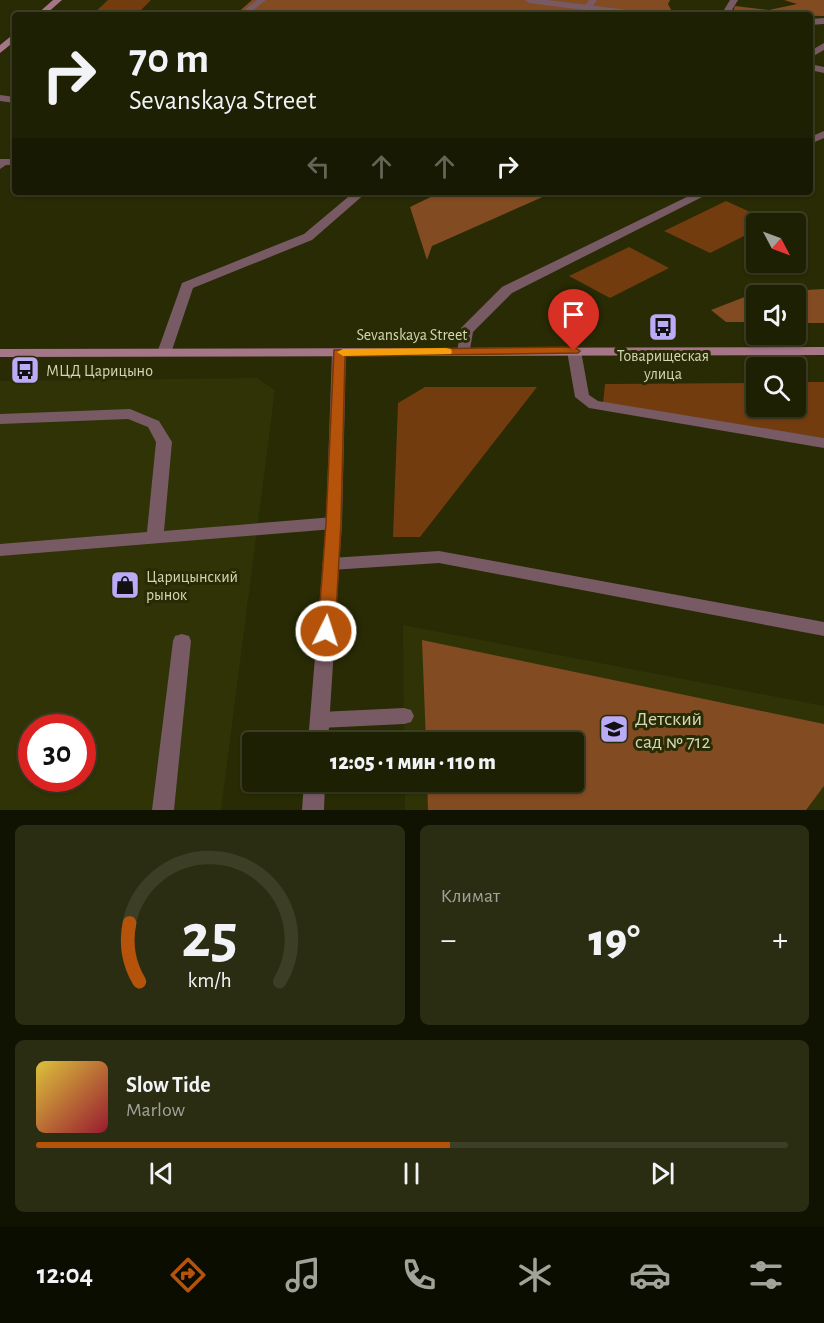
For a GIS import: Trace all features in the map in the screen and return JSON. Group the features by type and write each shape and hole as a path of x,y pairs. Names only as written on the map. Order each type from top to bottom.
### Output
{"street":[{"path":"44,12 58,0"},
{"path":"246,12 262,0"},
{"path":"529,0 603,12"},
{"path":"587,8 593,0"},
{"path":"0,50 12,39"},
{"path":"164,353 187,286 308,237 358,195"},
{"path":"464,352 466,332 507,290 700,195"},
{"path":"574,351 582,397 594,405 824,443"},
{"name":"Sevanskaya Street","path":"0,353 824,351"},
{"path":"319,732 334,523 339,352"},
{"path":"0,419 130,414 154,424 164,442 155,538"},
{"path":"0,550 334,523"},
{"path":"331,564 439,556 824,629"},
{"path":"163,810 182,641"},
{"path":"320,720 404,716"},
{"path":"313,810 314,792"}],"shaded area":[{"path":"108,0 151,0 139,12 95,12"},
{"path":"252,0 670,0 668,4 672,12 238,12"},
{"path":"784,0 824,0 824,16 813,16 813,12 733,12 735,6 769,10 797,4"},
{"path":"435,195 547,195 432,246 427,260 410,207"},
{"path":"726,201 752,213 746,213 746,235 710,253 664,231"},
{"path":"629,247 669,268 610,298 569,276"},
{"path":"824,289 824,323 806,323 806,290"},
{"path":"746,296 746,322 726,322 711,310"},
{"name":"Царицынский рынок","path":"257,378 275,390 221,810 0,810 0,381"},
{"path":"806,382 824,382 824,438 603,404 605,384 746,383 746,417 806,417"},
{"path":"425,387 537,387 420,537 393,537 398,403"},
{"name":"Детский сад № 712","path":"403,625 824,706 824,810 405,810 405,792 584,792 584,732 404,732"},
{"name":"Детский сад № 712","path":"422,640 824,724 824,786 806,810 428,810 427,792 584,792 584,732 426,732"}],"slow traffic":[{"path":"343,352 446,352"}],"place":[{"name":"Товарищеская улица","path":"663,327"},
{"name":"МЦД Царицыно","path":"25,370"},
{"name":"Царицынский рынок","path":"125,585"},
{"name":"Детский сад № 712","path":"614,729"}],"route":[{"path":"326,631 334,523 339,352 574,351"}]}
